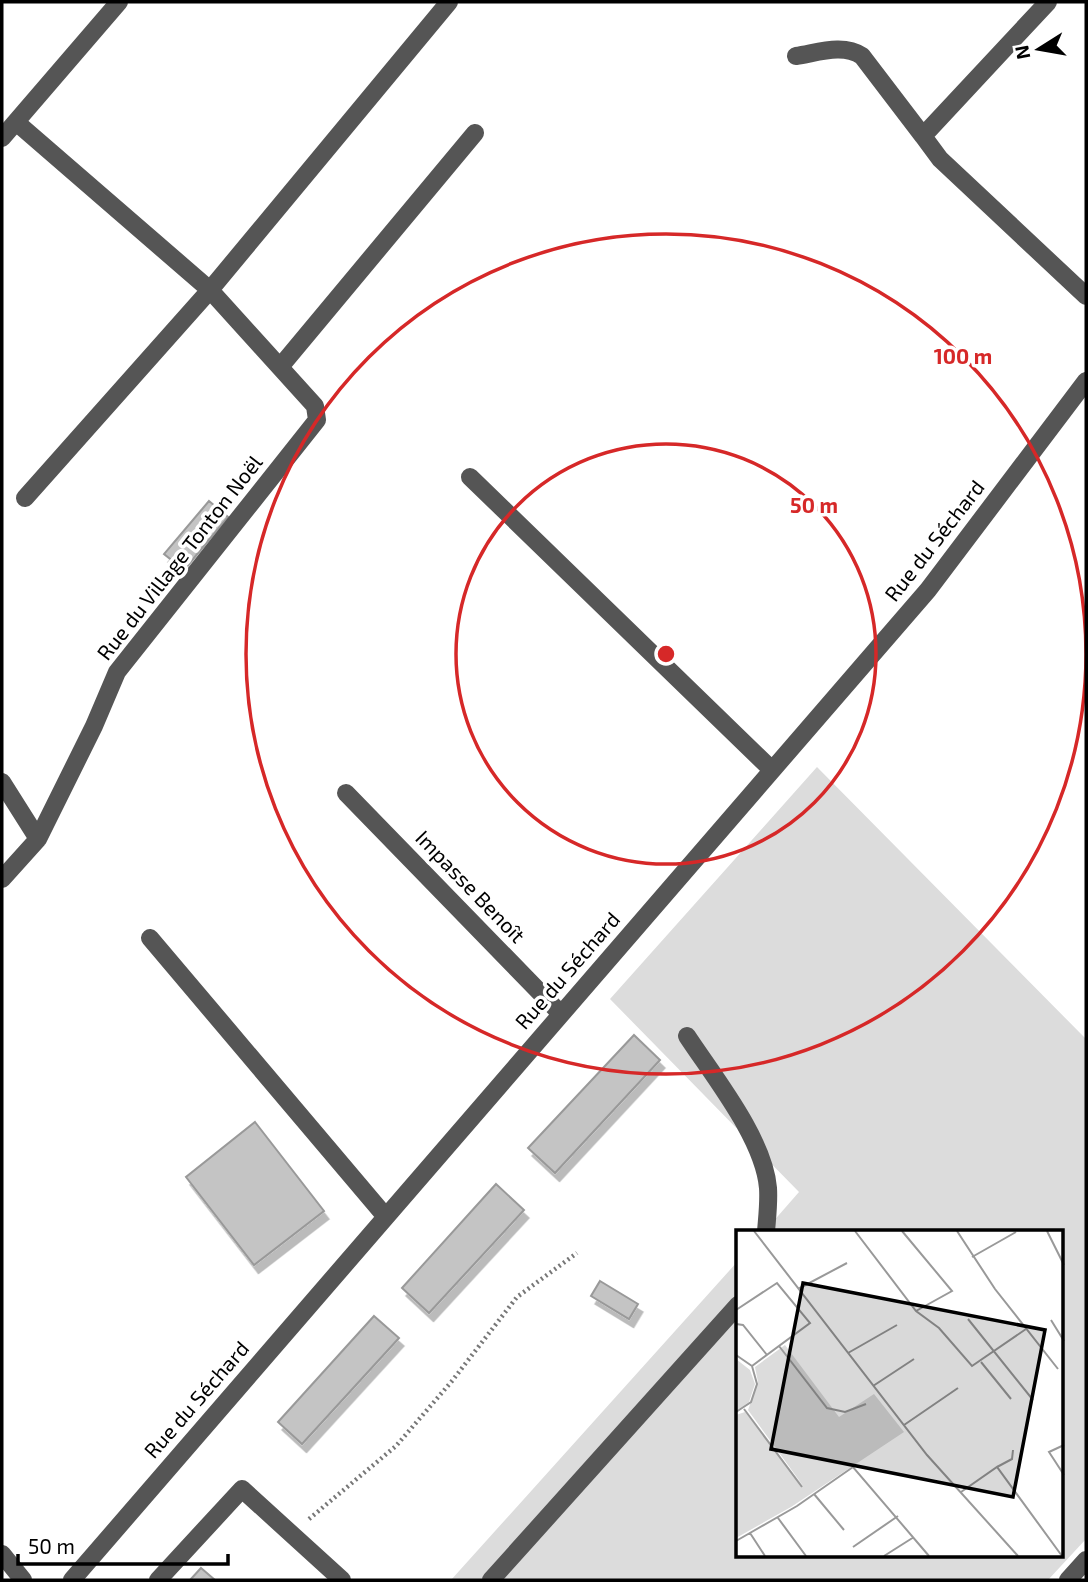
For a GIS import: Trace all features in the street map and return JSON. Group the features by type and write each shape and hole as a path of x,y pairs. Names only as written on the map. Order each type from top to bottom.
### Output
{"street":[{"path":"2,138 120,2"},
{"path":"25,498 211,290 449,2"},
{"path":"923,136 1048,2"},
{"path":"796,56 845,49 854,50 862,56 940,159 1086,296"},
{"path":"16,122 211,290 280,367 475,133"},
{"name":"Rue du Village Tonton Noël","path":"2,879 38,839 94,726 117,672 317,420 315,405 280,367"},
{"name":"Rue du Séchard","path":"72,1580 928,590 1086,381"},
{"path":"470,477 772,770"},
{"path":"2,782 38,839"},
{"name":"Impasse Benoît","path":"346,793 561,1014"},
{"path":"150,938 386,1217"},
{"path":"687,1036 746,1127 762,1160 768,1188 766,1230"},
{"path":"491,1580 736,1307"},
{"path":"158,1580 242,1489 342,1580"},
{"path":"2,1554 23,1580"},
{"path":"1068,1580 1086,1560"}],"path":[{"path":"292,1534 396,1446 453,1381 517,1297 577,1253"}],"shaded area":[{"path":"817,767 1086,1039 1086,1539 1048,1580 451,1580 736,1263 736,1558 1064,1558 1064,1230 766,1230 799,1192 610,999"}],"building":[{"path":"209,501 228,517 184,570 164,554"},
{"path":"634,1035 660,1060 555,1173 528,1148"},
{"path":"255,1122 324,1211 254,1265 186,1177"},
{"path":"496,1184 524,1210 429,1313 402,1288"},
{"path":"600,1281 638,1304 629,1319 591,1296"},
{"path":"374,1316 399,1338 302,1444 278,1422"},
{"path":"201,1568 215,1580 190,1580"}]}
